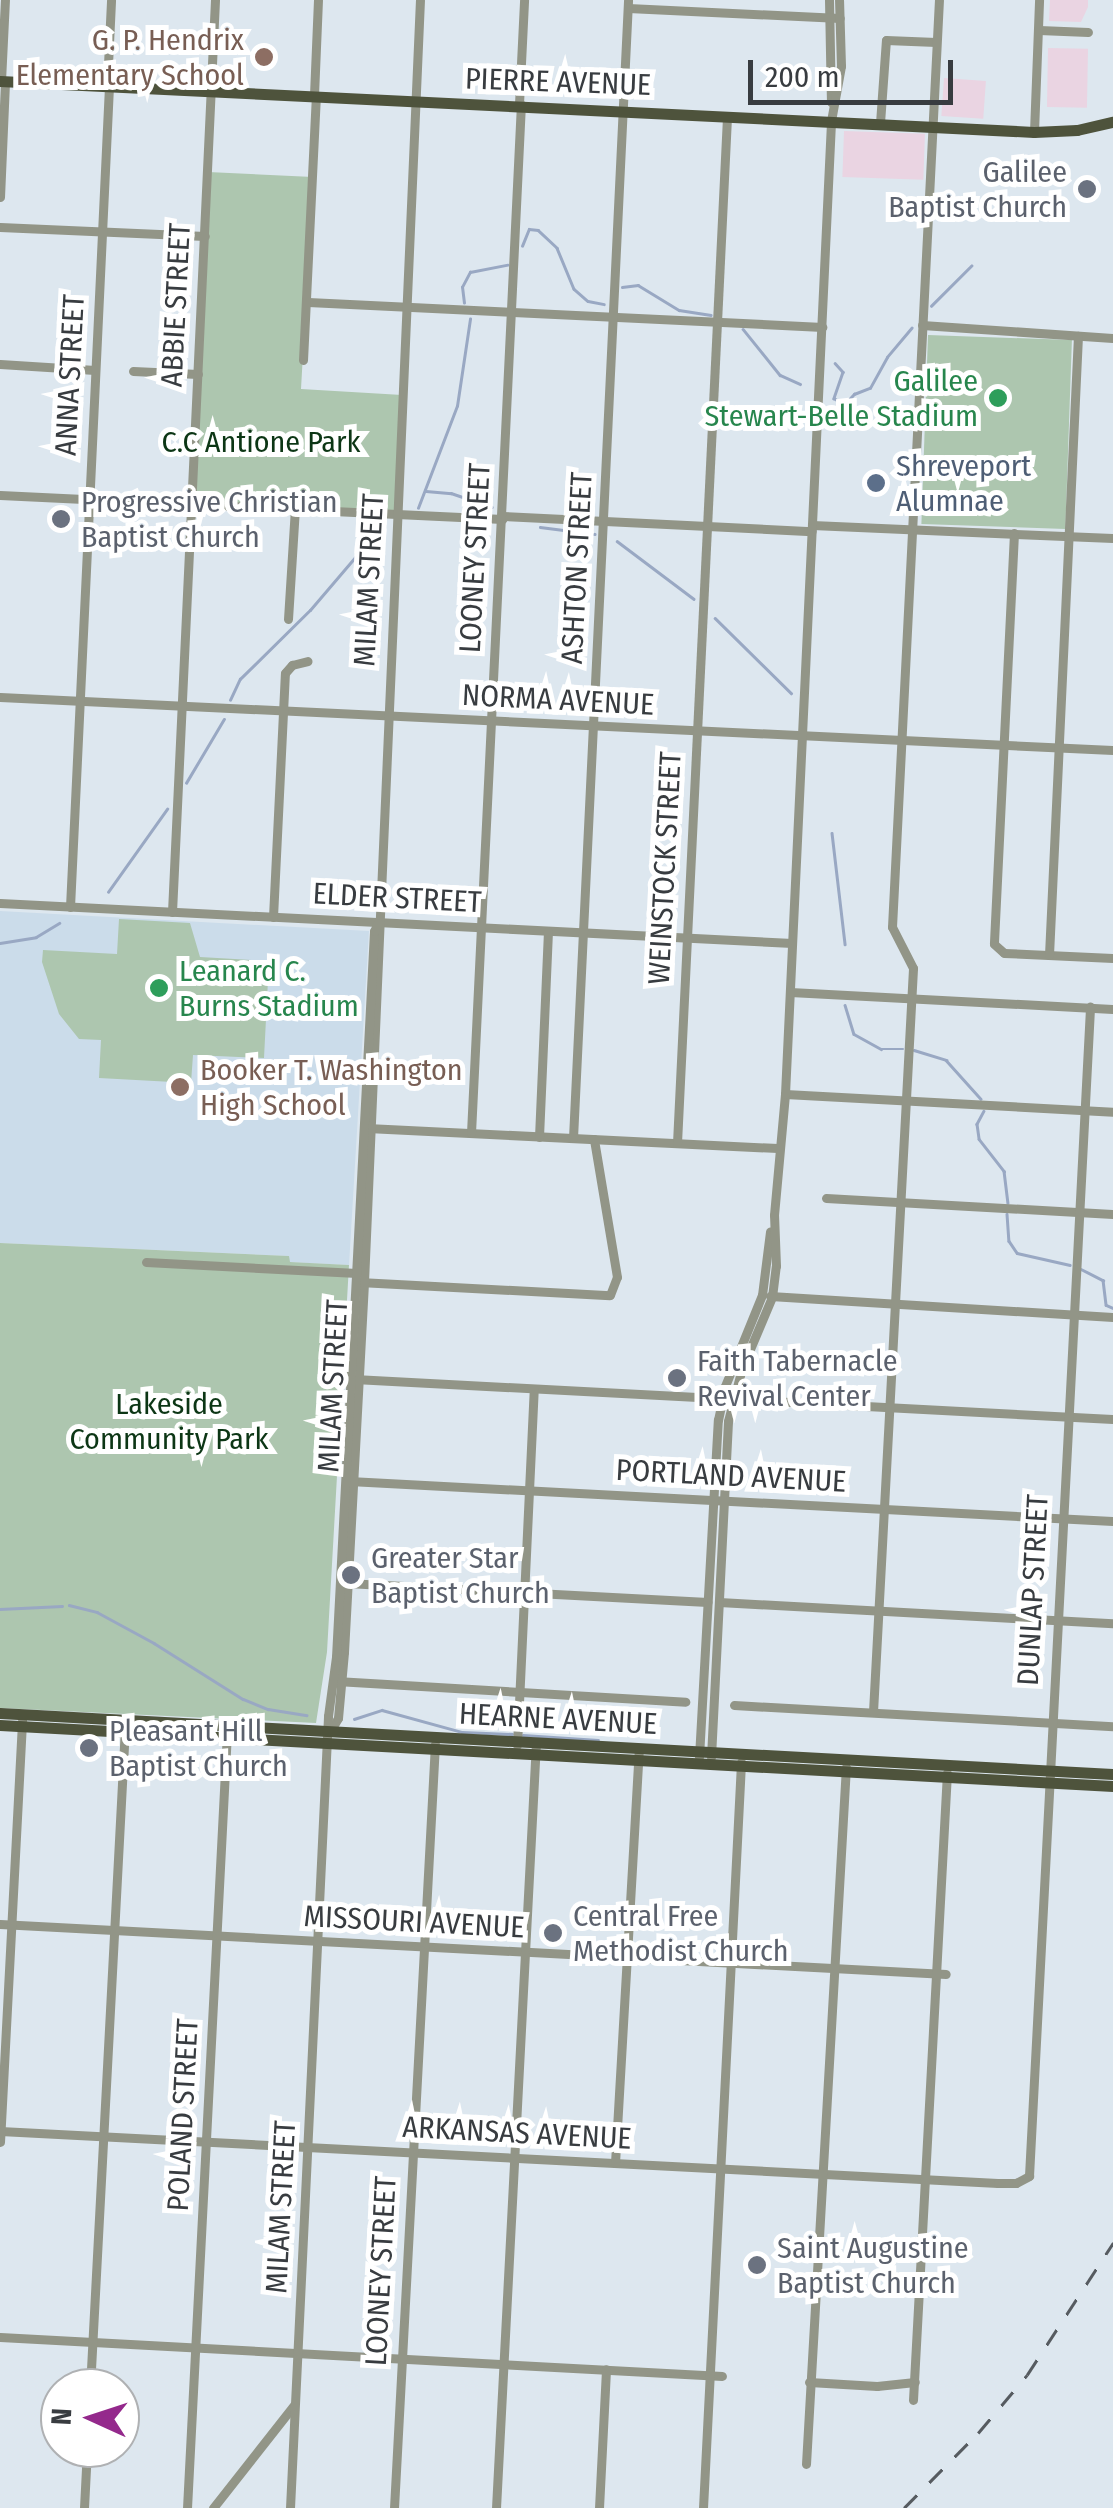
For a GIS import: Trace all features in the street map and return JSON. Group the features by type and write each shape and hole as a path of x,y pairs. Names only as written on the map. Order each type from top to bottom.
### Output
{"main road":[{"name":"PIERRE AVENUE","path":"2,81 1034,132 1077,130 1113,122"},
{"name":"HEARNE AVENUE","path":"0,1712 22,1720"},
{"name":"HEARNE AVENUE","path":"0,1725 22,1720 947,1771 1049,1776 1113,1774"},
{"name":"HEARNE AVENUE","path":"1049,1776 1113,1786"}],"street":[{"path":"0,197 5,0"},
{"name":"ANNA STREET","path":"70,906 111,0"},
{"name":"ABBIE STREET","path":"172,912 215,0"},
{"path":"303,360 318,0"},
{"name":"MILAM STREET","path":"290,2508 330,1736 338,1718 420,0"},
{"name":"LOONEY STREET","path":"471,1133 524,0"},
{"path":"829,0 834,18"},
{"path":"705,1758 728,1399 767,1296 776,1259 774,1215 785,1094 834,18 840,0"},
{"path":"873,1712 911,998 910,957 894,939 892,927 938,0"},
{"path":"1034,132 1038,0"},
{"path":"628,4 834,18"},
{"name":"ASHTON STREET","path":"573,1138 628,4"},
{"path":"1038,30 1088,32"},
{"path":"880,123 886,40 936,42"},
{"name":"WEINSTOCK STREET","path":"677,1143 727,116"},
{"path":"0,227 204,236"},
{"path":"308,302 822,327"},
{"path":"922,325 1113,338"},
{"path":"1049,955 1078,336"},
{"path":"0,364 95,370"},
{"path":"133,372 198,374"},
{"path":"0,494 397,516 912,528 1113,538"},
{"path":"288,619 295,509"},
{"path":"1014,533 993,926 998,950 1113,958"},
{"path":"273,917 285,674 296,662 308,660"},
{"name":"NORMA AVENUE","path":"0,697 1113,750"},
{"name":"ELDER STREET","path":"0,903 792,943"},
{"path":"539,1136 548,931"},
{"path":"790,992 1113,1009"},
{"name":"DUNLAP STREET","path":"1029,2176 1090,1008"},
{"path":"785,1094 1113,1112"},
{"path":"368,1128 778,1148"},
{"path":"146,1262 610,1294 616,1277 594,1139"},
{"path":"826,1198 1113,1214"},
{"path":"767,1296 1113,1317"},
{"path":"355,1379 1113,1419"},
{"path":"517,1748 534,1388"},
{"name":"PORTLAND AVENUE","path":"350,1481 1113,1521"},
{"path":"344,1583 1113,1623"},
{"path":"338,1681 686,1702"},
{"path":"734,1705 1113,1726"},
{"path":"0,2142 6,1925 22,1720"},
{"path":"91,2368 125,1725"},
{"name":"POLAND STREET","path":"187,2508 227,1730"},
{"name":"LOONEY STREET","path":"394,2508 435,1743"},
{"path":"496,2508 536,1749"},
{"path":"615,2163 639,1755"},
{"path":"703,2508 741,1760"},
{"path":"806,2464 846,1766"},
{"path":"912,2400 941,1974 947,1771"},
{"name":"MISSOURI AVENUE","path":"6,1925 941,1974"},
{"name":"ARKANSAS AVENUE","path":"0,2131 1016,2183 1029,2176"},
{"path":"0,2337 722,2376"},
{"path":"599,2508 606,2370"},
{"path":"809,2382 878,2386 915,2382"},
{"path":"213,2508 296,2402"},
{"path":"84,2508 86,2468"}],"shaded area":[{"path":"1050,0 1088,0 1088,7 1081,22 1049,21"},
{"path":"1048,48 1088,49 1087,108 1047,107"},
{"path":"944,78 986,81 983,119 941,116"},
{"path":"844,131 925,134 923,180 842,177"},
{"name":"Booker T. Washington High School","path":"0,911 369,931 349,1265 289,1262 289,1256 0,1243"}],"green space":[{"name":"C.C Antione Park","path":"208,172 313,177 301,389 402,395 397,516 192,504"},
{"name":"Galilee Stewart-Belle Stadium","path":"928,335 1072,340 1065,529 921,524"},
{"name":"Leanard C. Burns Stadium","path":"119,919 190,923 200,957 269,961 264,1058 193,1055 191,1083 99,1078 101,1040 79,1039 59,1014 42,962 43,950 117,954"},
{"name":"Lakeside Community Park","path":"0,1243 289,1256 290,1262 349,1265 327,1652 316,1723 0,1708"}],"waterway":[{"path":"522,246 529,229 538,230 557,248 574,289 588,301 604,304"},
{"path":"464,303 462,287 470,272 507,265"},
{"path":"931,306 971,266"},
{"path":"622,287 638,285 679,310 711,315"},
{"path":"418,508 457,406 470,319"},
{"path":"835,363 843,372 834,398 844,405 854,394 870,388 887,357 911,328"},
{"path":"743,329 780,375 800,384"},
{"path":"426,491 451,493 492,507"},
{"path":"540,527 595,534"},
{"path":"230,700 240,679 310,610 374,535"},
{"path":"617,541 694,599"},
{"path":"715,618 791,693"},
{"path":"186,783 224,719"},
{"path":"108,892 167,809"},
{"path":"832,833 845,944"},
{"path":"0,943 36,937 59,923"},
{"path":"845,1005 854,1034 881,1049 903,1049"},
{"path":"914,1050 946,1060 981,1099"},
{"path":"984,1111 977,1124 979,1139 1004,1171 1008,1203"},
{"path":"1007,1214 1009,1241 1017,1253 1070,1265"},
{"path":"1081,1269 1103,1280 1106,1305 1113,1308"},
{"path":"69,1605 97,1612 243,1699 268,1709 307,1715"},
{"path":"0,1609 62,1606"},
{"path":"354,1719 382,1710 462,1732 512,1734"},
{"path":"523,1735 598,1740"}],"railway":[{"path":"904,2508 978,2433 1027,2375 1113,2243"}],"place":[{"name":"G. P. Hendrix Elementary School","path":"264,57"},
{"name":"Galilee Baptist Church","path":"1087,189"},
{"name":"Galilee Stewart-Belle Stadium","path":"998,398"},
{"name":"Shreveport Alumnae","path":"876,483"},
{"name":"Progressive Christian Baptist Church","path":"61,519"},
{"name":"Leanard C. Burns Stadium","path":"159,988"},
{"name":"Booker T. Washington High School","path":"180,1087"},
{"name":"Faith Tabernacle Revival Center","path":"677,1378"},
{"name":"Greater Star Baptist Church","path":"351,1575"},
{"name":"Pleasant Hill Baptist Church","path":"89,1748"},
{"name":"Central Free Methodist Church","path":"553,1933"},
{"name":"Saint Augustine Baptist Church","path":"757,2265"}]}
